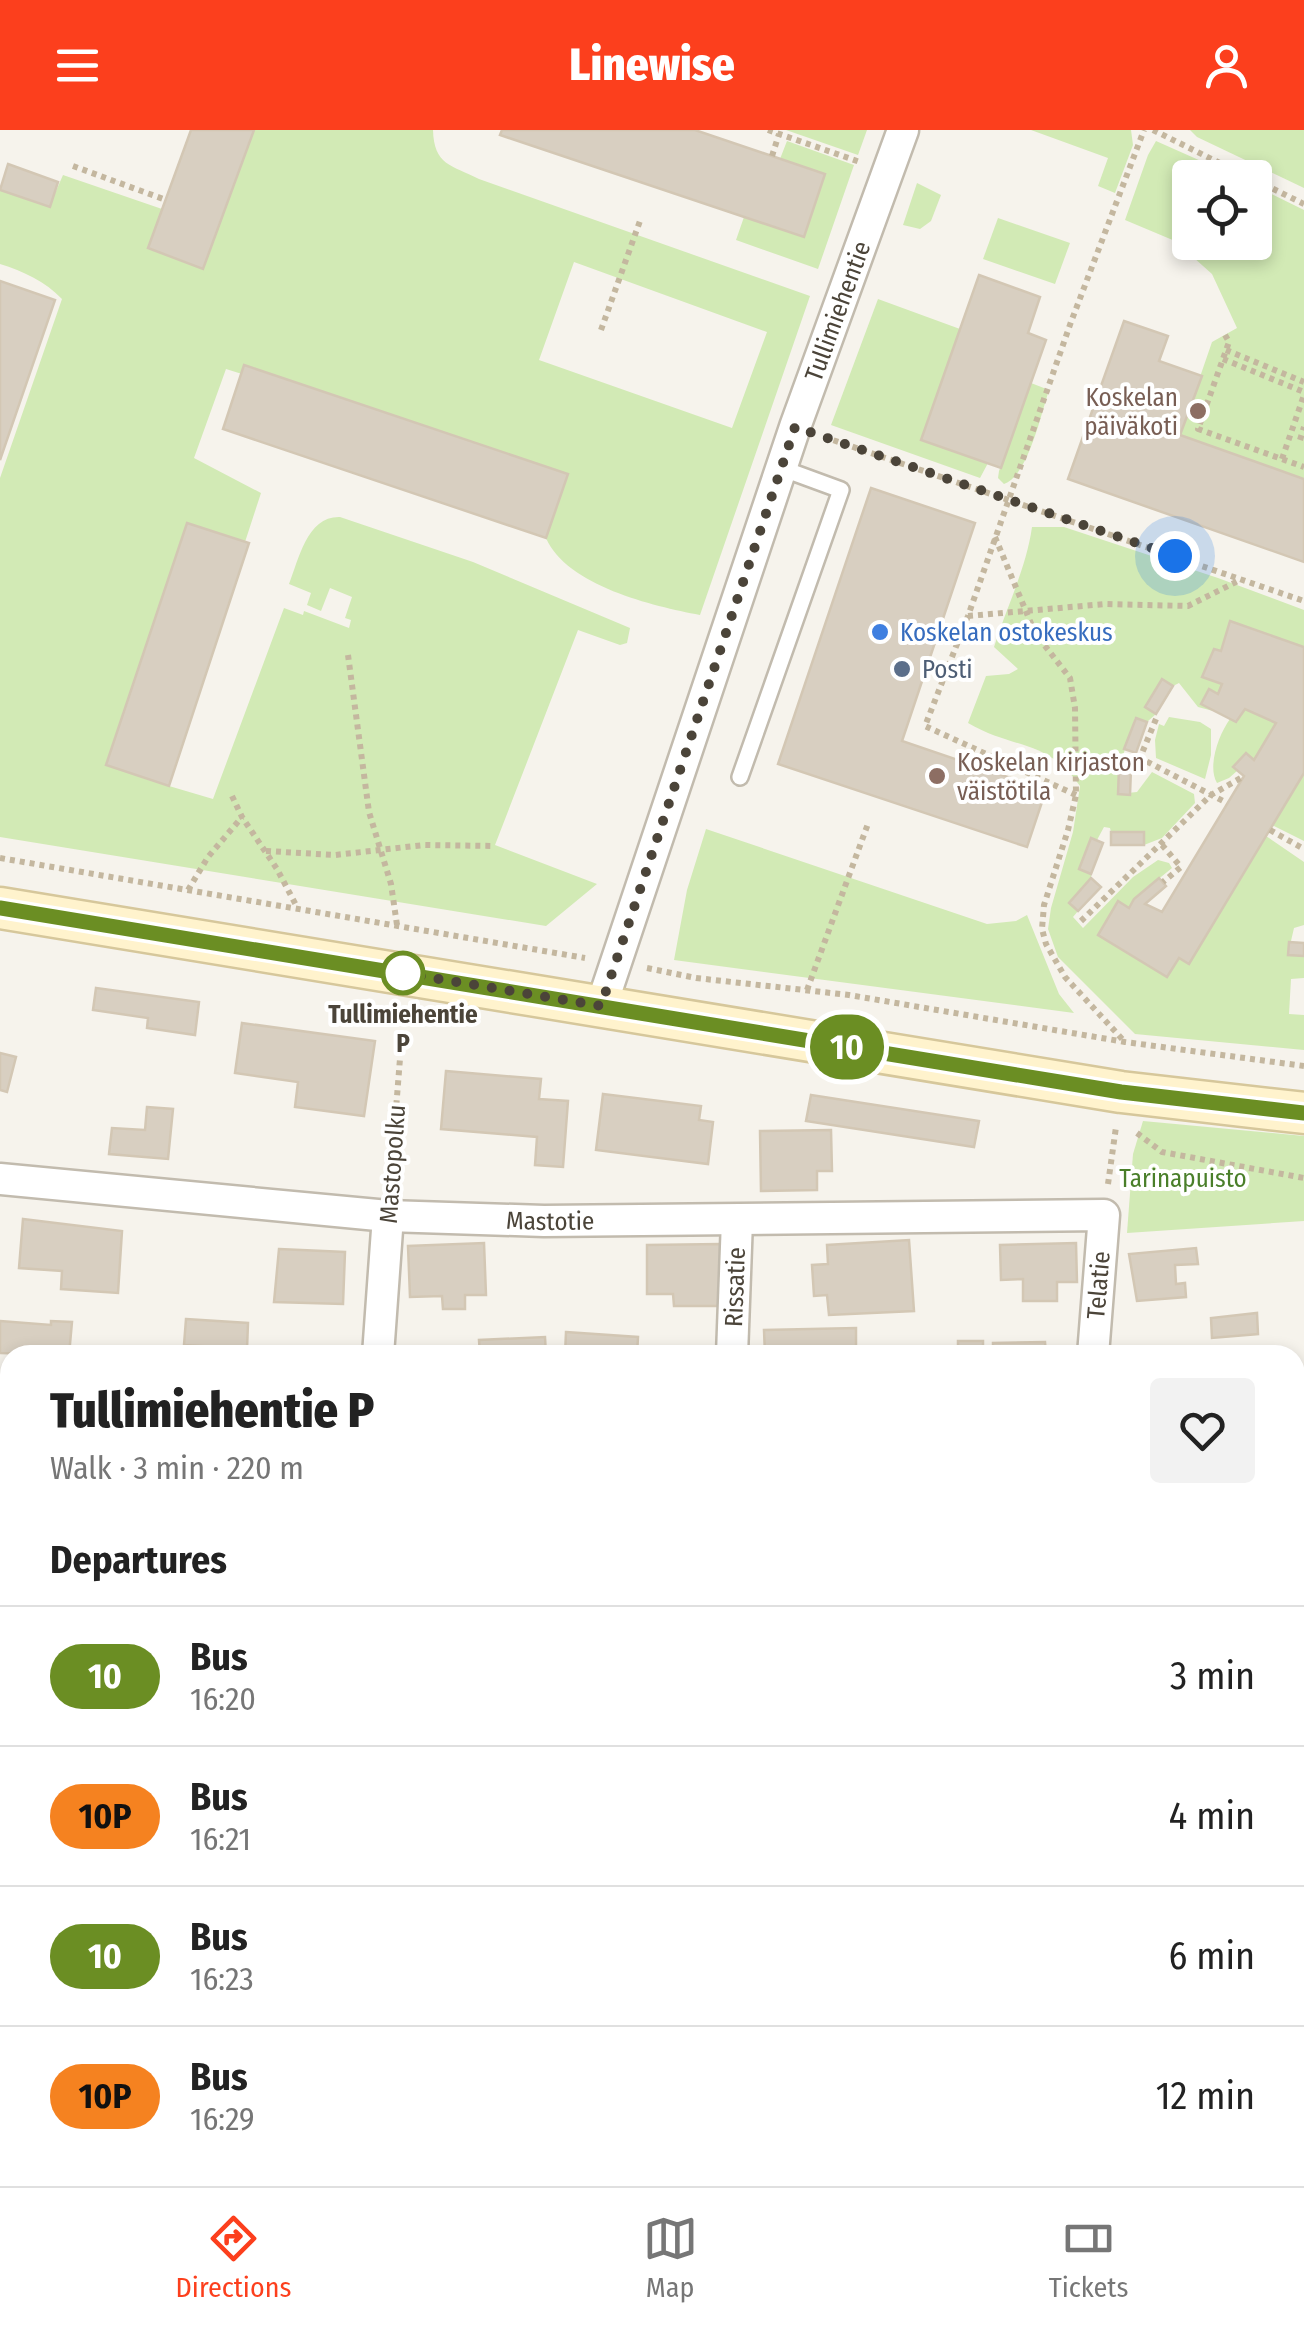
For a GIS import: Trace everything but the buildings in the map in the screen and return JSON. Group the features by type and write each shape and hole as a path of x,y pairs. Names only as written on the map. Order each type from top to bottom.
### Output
{"street":[{"name":"Tullimiehentie","path":"601,1006 795,427 903,130"},
{"path":"0,908 1121,1092 1304,1113"},
{"name":"Mastotie","path":"0,1179 388,1216 544,1221 1104,1215"},
{"name":"Telatie","path":"1094,1345 1104,1215"},
{"name":"Mastopolku","path":"379,1345 388,1216"},
{"name":"Rissatie","path":"732,1345 736,1220"}],"lane":[{"path":"740,777 841,490 781,468"}],"path":[{"path":"768,130 862,162"},
{"path":"1076,795 924,726 968,616 1071,322 1144,130"},
{"path":"1154,130 1215,160"},
{"path":"772,156 780,134"},
{"path":"72,166 166,200"},
{"path":"1272,188 1304,204"},
{"path":"601,330 641,218"},
{"path":"1225,335 1229,342 1198,429 1304,467"},
{"path":"1226,350 1304,382"},
{"path":"1223,360 1304,394 1282,459"},
{"path":"795,427 1304,601"},
{"path":"1300,440 1304,428"},
{"path":"994,536 1035,633 1070,678 1075,708 1076,795 1044,905 1042,929 1059,968 1125,1042"},
{"path":"968,616 1104,604 1188,606 1241,580"},
{"path":"348,656 369,812 392,884 396,926"},
{"path":"1156,719 1140,758 1227,804"},
{"path":"1081,920 1211,795 1244,776"},
{"path":"232,796 297,908"},
{"path":"188,890 242,817"},
{"path":"807,990 869,821"},
{"path":"1270,830 1304,849"},
{"path":"1162,845 1181,867 1163,882"},
{"path":"266,850 335,855 381,848 495,846"},
{"name":"Mastopolku","path":"388,1216 406,974"},
{"path":"1117,1119 1162,1152 1304,1178"}],"green space":[{"path":"254,130 433,130 441,157 452,167 479,179 810,296 700,615 613,591 572,569 557,555 546,538 567,474 245,365 242,374 226,369 194,458 261,493 245,542 187,523 169,786 213,799 284,608 303,615 304,611 349,628 351,620 345,618 352,597 330,588 321,611 307,605 311,593 289,584 306,541 320,524 340,517 473,562 630,628 627,643 620,645 578,630 495,845 597,884 546,926 0,837 0,478 62,299 34,278 0,264 0,190 49,207 63,175 162,209 148,248 203,269","holes":["574,262 767,332 732,428 539,360"]},
{"path":"786,130 867,130 858,155"},
{"path":"1031,130 1131,130 1133,145 1115,193 1098,186 1108,158"},
{"path":"1190,130 1304,130 1304,188 1272,173 1272,160 1245,160"},
{"path":"787,141 854,165 818,269 736,240 744,217 804,236 825,174 780,159"},
{"path":"1156,141 1199,160 1172,160 1172,240 1125,220"},
{"path":"917,183 941,195 931,221 920,229 903,225"},
{"path":"1272,194 1304,210 1304,479 1180,435 1212,342 1237,328 1212,274 1196,260 1272,260"},
{"path":"998,218 1070,243 1055,284 983,259"},
{"path":"878,299 960,329 921,440 988,463 980,478 831,425"},
{"path":"1031,383 1049,390 1027,457 1004,484 998,478 999,471"},
{"path":"1032,527 1064,527 1304,610 1304,647 1230,622 1221,651 1214,650 1203,677 1222,684 1218,694 1209,690 1201,703 1217,712 1198,707 1179,683 1173,686 1162,679 1145,707 1156,714 1147,722 1135,718 1119,768 1118,794 1137,792 1152,772 1194,794 1195,803 1162,838 1144,845 1143,832 1111,832 1104,827 1097,840 1091,839 1080,868 1091,878 1069,903 1078,911 1073,917 1083,928 1133,877 1158,860 1169,863 1172,868 1134,899 1129,908 1118,902 1098,935 1167,977 1266,836 1304,862 1304,925 1294,928 1288,954 1304,956 1304,978 1291,979 1289,1014 1304,1015 1304,1050 1135,1034 1058,957 1048,929 1073,832 1080,786 1042,752 968,723 986,676 1018,669 994,647 1021,573"},
{"path":"1245,709 1276,723 1254,760 1245,753 1233,767 1237,771 1217,783 1213,768 1218,741 1230,719 1237,722"},
{"path":"1169,717 1200,722 1211,729 1211,755 1205,779 1156,758 1159,724 1164,726"},
{"path":"1304,773 1304,841 1272,825"},
{"path":"706,829 987,924 1016,921 1027,915 1059,994 1074,1013 674,960 687,890"},
{"name":"Tarinapuisto","path":"1143,1121 1304,1136 1304,1221 1127,1233 1133,1154"}],"bus line":[{"name":"10","path":"0,908 1121,1092 1304,1113"}],"place":[{"name":"Koskelan päiväkoti","path":"1198,411"},
{"name":"Koskelan ostokeskus","path":"880,632"},
{"name":"Posti","path":"902,669"},
{"name":"Koskelan kirjaston väistötila","path":"937,776"},
{"name":"Tullimiehentie P","path":"403,973"}],"route":[{"path":"403,973 601,1006 795,427 1175,556"}]}
